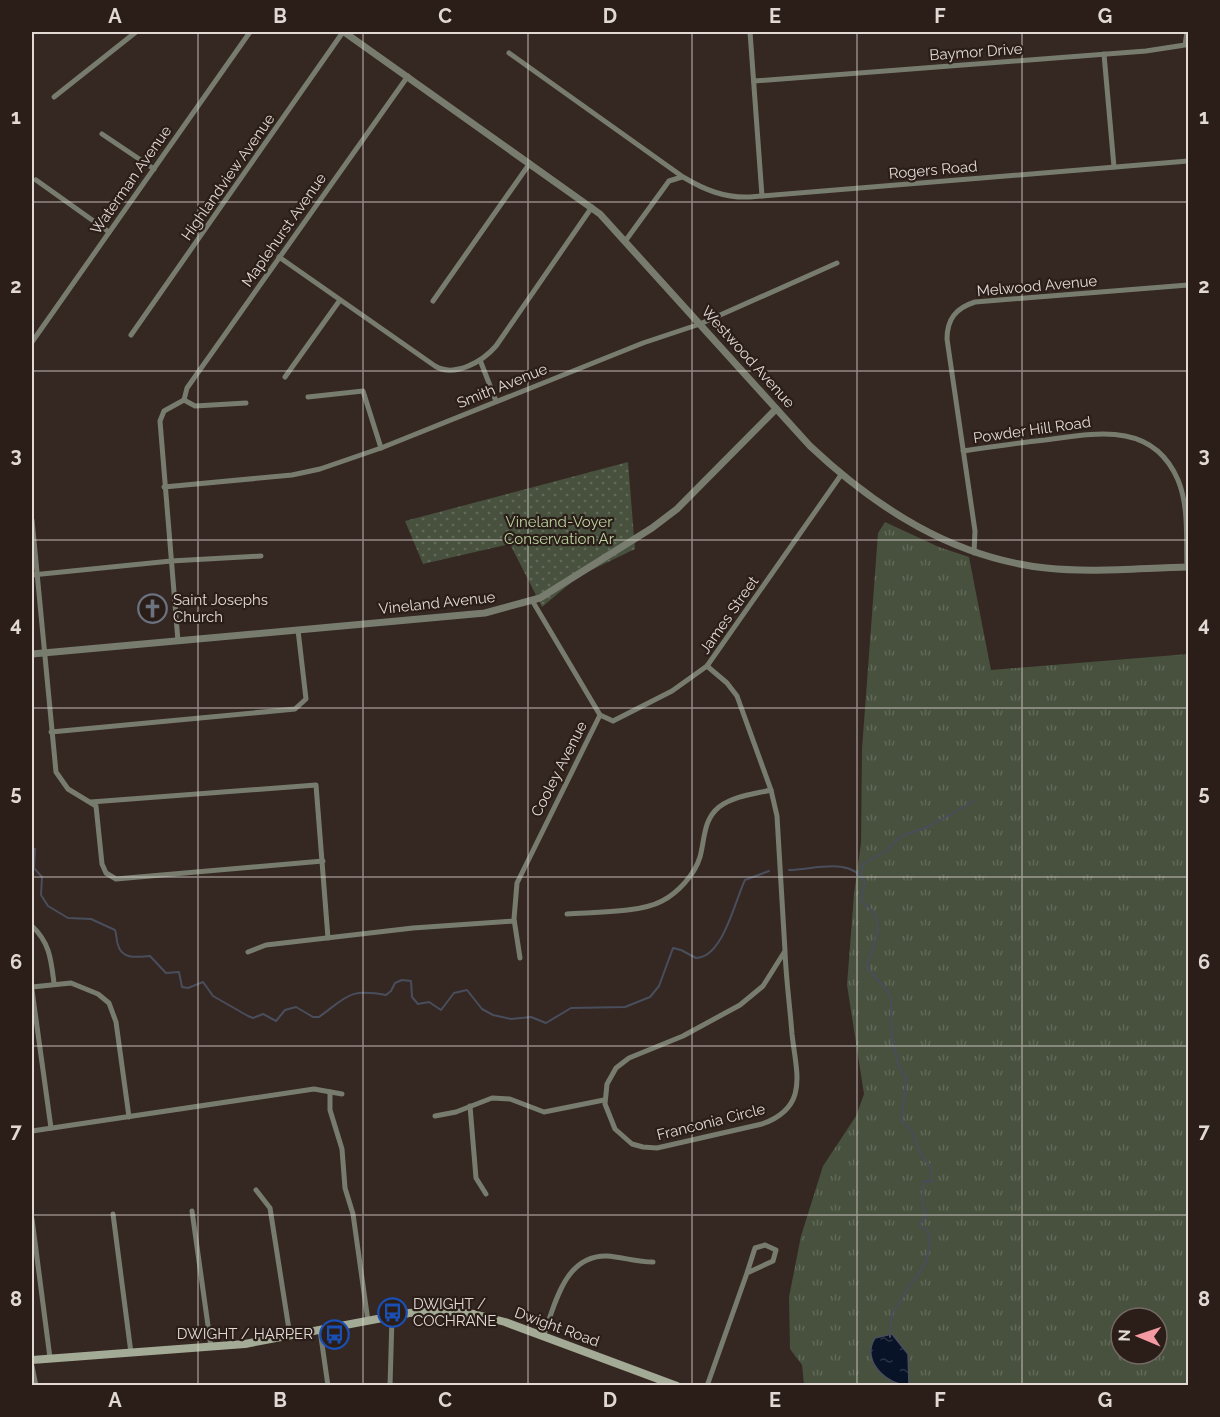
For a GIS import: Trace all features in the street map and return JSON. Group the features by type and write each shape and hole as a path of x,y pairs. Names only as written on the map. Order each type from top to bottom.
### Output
{"main road":[{"name":"Dwight Road","path":"32,1360 211,1347 290,1336 431,1311 467,1312 499,1320 677,1386"}],"street":[{"path":"54,97 136,32"},
{"name":"Waterman Avenue","path":"32,342 250,32"},
{"name":"Westwood Avenue","path":"343,32 591,207 626,240 776,409 841,475 906,521 974,553 1028,566 1056,569 1188,567"},
{"name":"Highlandview Avenue","path":"131,335 343,32"},
{"path":"750,32 762,196"},
{"name":"Baymor Drive","path":"753,81 1177,48 1185,45 1187,32"},
{"name":"Rogers Road","path":"509,53 683,177 720,195 762,196 1188,161"},
{"path":"1104,54 1114,168"},
{"name":"Maplehurst Avenue","path":"184,400 187,388 408,76"},
{"path":"102,134 154,169"},
{"path":"433,301 530,163"},
{"path":"626,240 669,181 678,176 683,177"},
{"path":"36,180 109,232"},
{"path":"279,257 439,369 453,370 480,360 504,336 591,207"},
{"name":"Smith Avenue","path":"164,487 292,475 381,448 643,343 700,324 837,263"},
{"name":"Melwood Avenue","path":"974,553 975,531 946,339 950,320 961,308 975,302 1188,285"},
{"path":"285,377 340,300"},
{"path":"480,360 496,401"},
{"path":"308,397 363,391 381,448"},
{"path":"178,640 160,418 166,410 184,400 195,406 246,403"},
{"name":"Vineland Avenue","path":"32,654 484,613 533,602 597,564 668,516 776,409"},
{"name":"Powder Hill Road","path":"963,451 1098,432 1121,434 1146,443 1166,460 1178,480 1183,502 1188,567"},
{"name":"James Street","path":"600,715 613,721 626,716 672,691 707,666 841,475"},
{"path":"32,520 34,575 57,777 68,789 97,809 102,864 107,875 116,879 323,861"},
{"path":"34,575 171,561 261,556"},
{"name":"Cooley Avenue","path":"520,958 514,921 514,894 518,879 600,715 533,602"},
{"path":"51,732 295,709 306,699 298,630"},
{"name":"Franconia Circle","path":"604,1100 608,1116 615,1129 632,1144 657,1148 750,1127 780,1115 793,1100 799,1076 785,951 777,816 771,790 736,696 727,683 707,666"},
{"path":"90,802 316,785 328,938"},
{"path":"567,914 656,904 674,894 698,863 706,827 716,810 734,799 771,790"},
{"path":"248,952 266,945 514,921"},
{"path":"32,927 42,937 50,951 54,983"},
{"path":"435,1116 456,1112 500,1097 548,1112 604,1100 609,1076 624,1062 683,1036 740,1005 763,986 785,951"},
{"path":"51,1128 32,988 54,983 83,986 103,997 111,1007 116,1022 129,1117"},
{"path":"32,1131 314,1089 342,1094"},
{"path":"330,1092 330,1110 342,1149 345,1188 353,1214 368,1321"},
{"path":"470,1106 476,1178 486,1194"},
{"path":"256,1190 270,1208 290,1336"},
{"path":"192,1211 211,1347"},
{"path":"113,1215 131,1353"},
{"path":"32,1220 50,1358"},
{"path":"707,1386 755,1248 765,1245 776,1250 773,1261 747,1273"},
{"path":"543,1337 565,1280 578,1264 590,1258 604,1256 653,1262"},
{"path":"390,1386 392,1317"},
{"path":"320,1330 328,1386"},
{"path":"32,1366 36,1386"}],"green space":[{"name":"Vineland-Voyer Conservation Ar","path":"628,462 635,549 579,576 542,607 510,544 423,564 405,521"},
{"path":"885,522 939,547 969,557 991,670 1188,654 1188,1385 804,1385 802,1365 790,1349 789,1297 801,1236 823,1166 856,1116 864,1094 847,985 854,894 861,843 862,749 878,533"}],"water":[{"path":"892,1334 908,1354 909,1385 885,1377 878,1370 871,1355 871,1347 875,1338"}],"waterway":[{"path":"861,874 863,864 886,851 901,836 928,827 974,801"},
{"path":"32,849 35,849 34,868 42,877 41,895 48,906 68,918 91,919 115,930 118,945 123,953 131,956 150,956 166,973 179,972 182,987 188,988 203,982 213,996 248,1016 253,1018 263,1014 276,1021 285,1010 296,1007 313,1017 319,1017 342,999 355,994 386,995 395,983 402,980 411,981 412,997 418,1004 429,1002 441,1010 454,993 467,990 482,1009 493,1015 511,1019 531,1017 546,1023 571,1008 625,1007 650,997 659,986 673,948 696,958 714,949 727,926 745,880 769,871"},
{"path":"789,870 841,867 850,869 865,882 861,900 874,913 878,927 867,968 888,991 891,999 892,1037 898,1064 906,1078 902,1121 912,1132 921,1155 931,1166 932,1182 924,1181 922,1201 926,1217 920,1223 921,1227 928,1231 928,1254 921,1270 893,1312 890,1337"}],"place":[{"name":"Saint Josephs Church","path":"152,609"},
{"name":"DWIGHT / COCHRANE","path":"392,1313"},
{"name":"DWIGHT / HARPER","path":"334,1334"}]}
